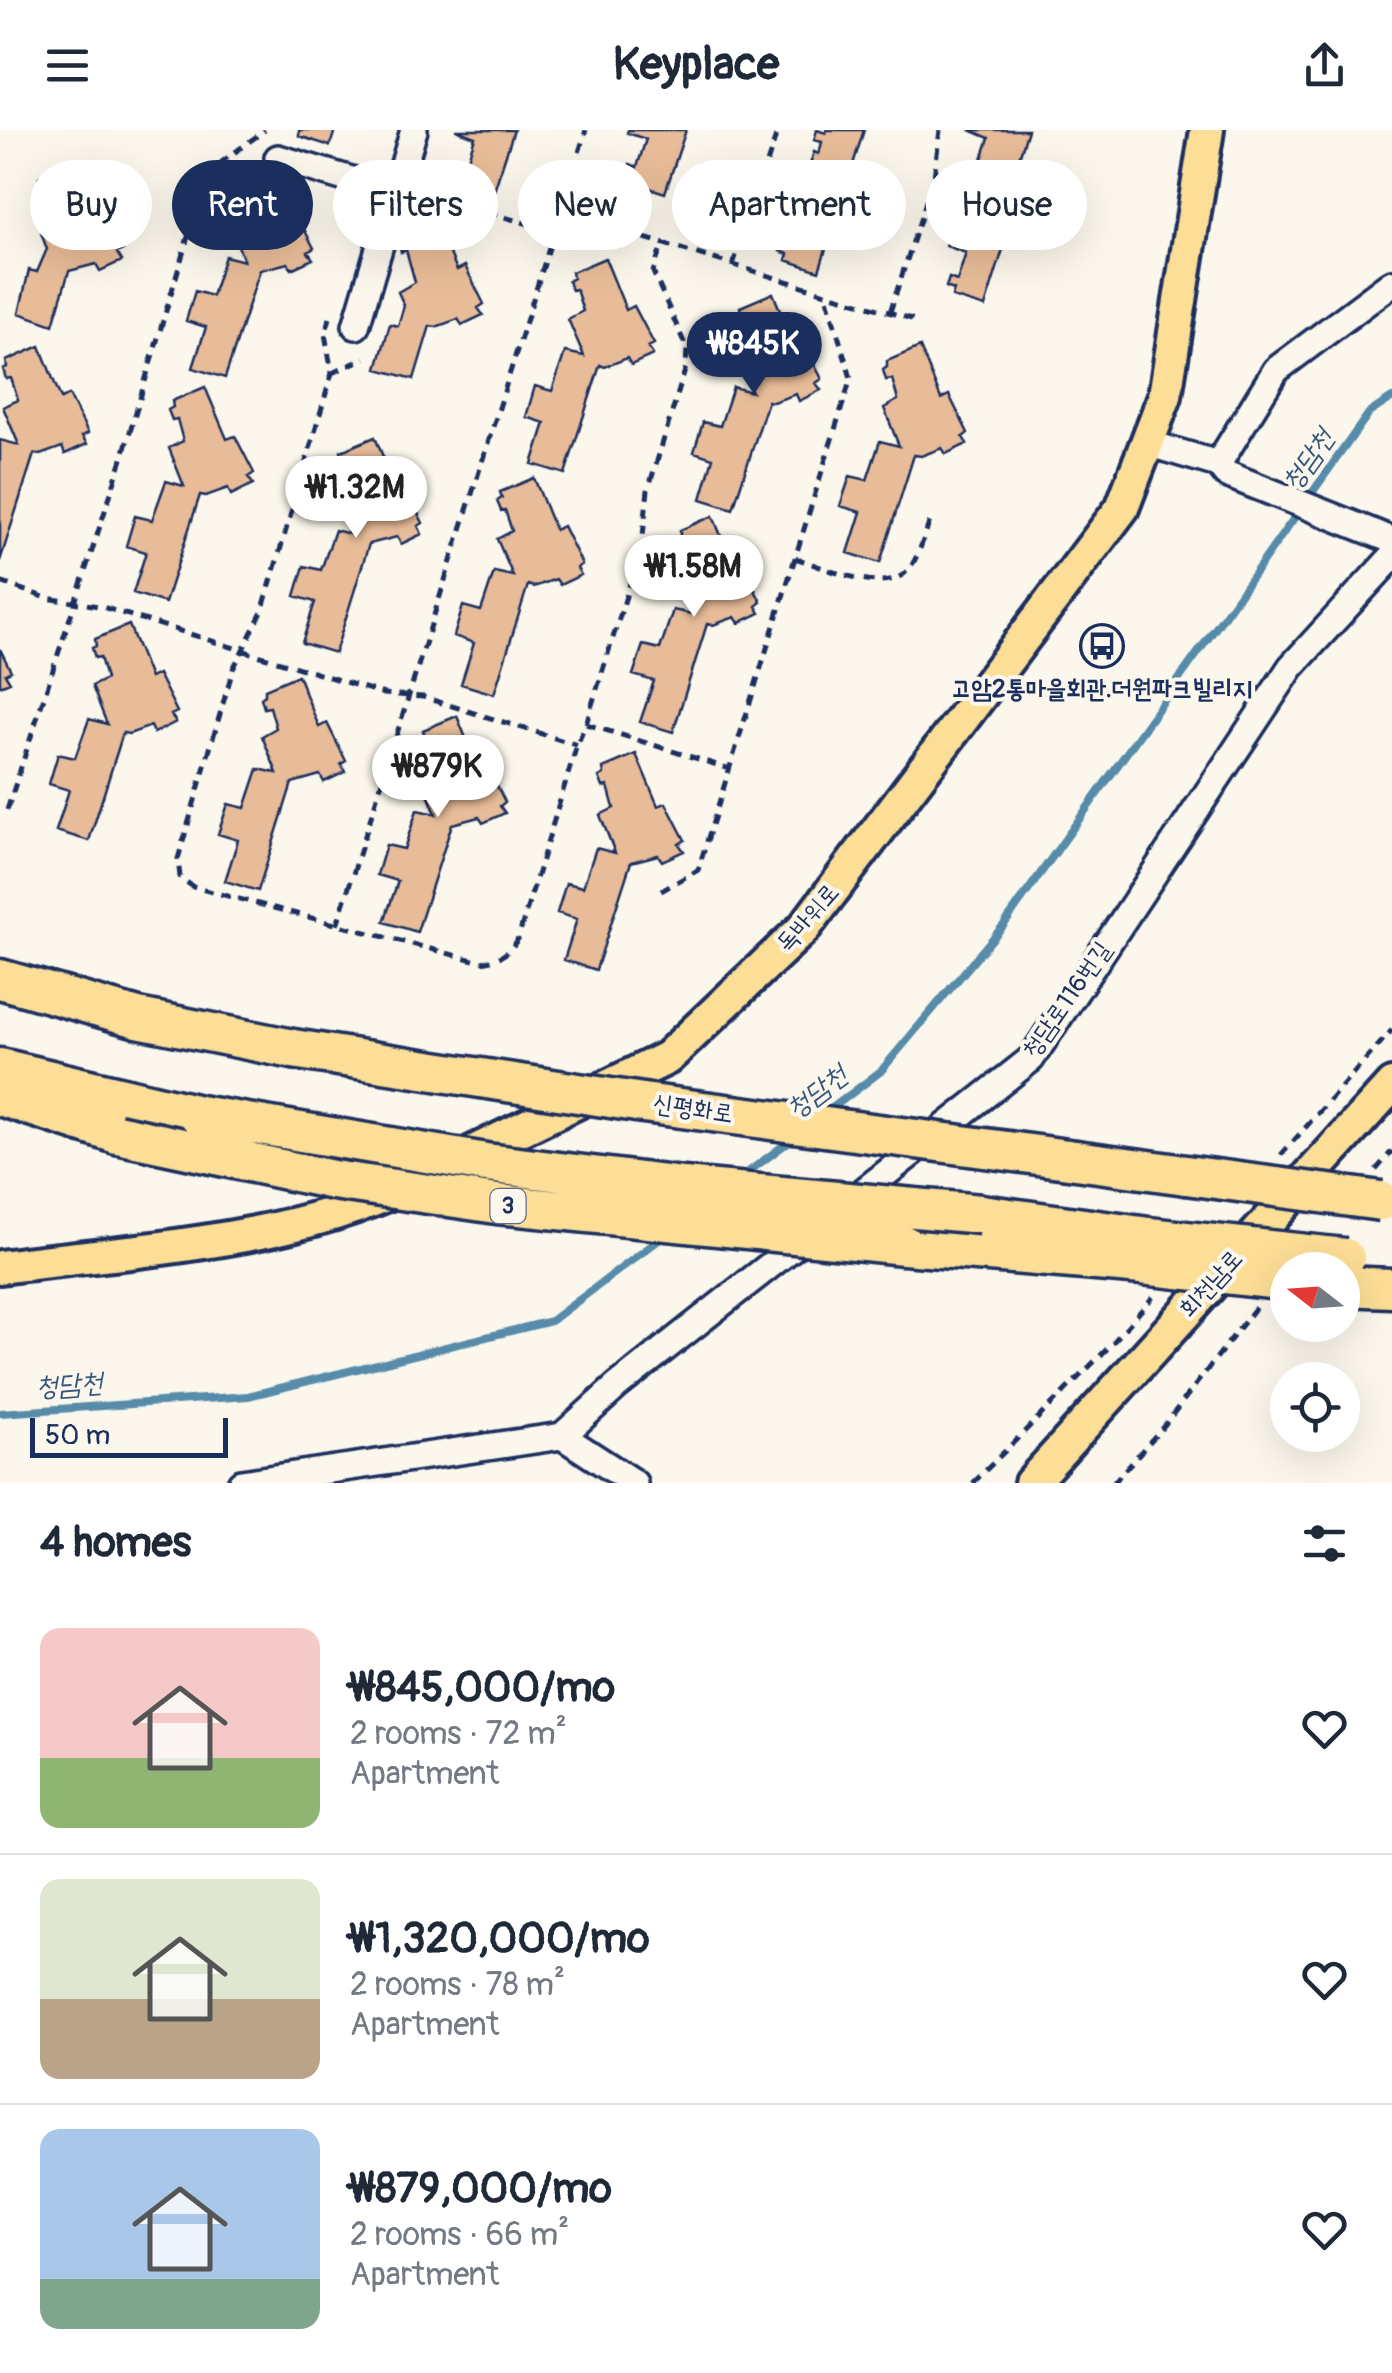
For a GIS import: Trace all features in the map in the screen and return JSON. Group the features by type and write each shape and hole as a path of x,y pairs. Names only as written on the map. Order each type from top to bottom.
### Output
{"highway":[{"name":"신평화로","path":"0,979 138,1018 293,1049 643,1103 1387,1201"},
{"name":"3","path":"0,1068 199,1114 486,1163 981,1214 1141,1250 1270,1289"},
{"name":"3","path":"0,1096 117,1134 333,1180 497,1204 904,1245 1141,1250 1270,1264"},
{"name":"3","path":"1360,1270 1392,1265"},
{"name":"3","path":"1360,1277 1392,1288"}],"main road":[{"name":"독바위로","path":"0,1267 264,1232 375,1200 668,1058 804,928 1122,508 1165,396 1207,130"},
{"name":"회천남로","path":"1031,1483 1392,1085"}],"street":[{"path":"402,160 408,131"},
{"path":"278,158 333,174"},
{"path":"356,326 378,250"},
{"path":"1222,469 1276,370 1392,283"},
{"path":"1147,443 1222,469 1392,540"},
{"name":"청담로116번길","path":"562,1436 617,1386 1030,1058 1291,667 1392,557"},
{"path":"241,1483 562,1436 634,1483"}],"path":[{"path":"7,810 76,602 208,173 265,130"},
{"path":"577,160 586,130"},
{"path":"732,264 778,130"},
{"path":"890,312 934,177 940,130"},
{"path":"652,242 918,320"},
{"path":"330,316 325,334 332,373 262,612 234,668 178,859 180,877 193,887 481,962 498,960 510,952 518,938 576,745 586,724 642,545 648,490 686,367 686,349 654,272 662,245"},
{"path":"337,924 549,250"},
{"path":"661,891 698,870 851,378 825,292"},
{"path":"332,373 364,358"},
{"path":"795,558 873,582 891,582 908,571 930,521"},
{"path":"0,582 47,598 99,606 384,694 424,697 576,745"},
{"path":"586,724 730,769"},
{"path":"1114,1483 1270,1296"}],"building":[{"path":"299,130 335,130 330,146 299,136"},
{"path":"456,130 514,130 498,179 498,160 468,160 475,137"},
{"path":"686,130 676,160 672,160 665,193 652,189 652,160 639,160 646,139 627,133"},
{"path":"817,130 864,130 854,160 811,160 814,152 819,154 822,142 814,140"},
{"path":"970,130 1028,130 1018,160 982,160 989,138"},
{"path":"47,250 123,250 117,253 122,261 100,271 96,264 69,271 53,325 19,313 29,270 37,272"},
{"path":"240,250 311,250 308,252 313,259 291,269 288,263 260,270 225,378 193,368 206,327 186,321 195,291 212,296 225,256 244,261"},
{"path":"406,250 448,250 457,270 465,266 484,304 478,308 483,315 462,325 458,319 430,326 414,379 377,369 390,324 398,326 404,305 398,292 415,282"},
{"path":"826,250 819,271 786,260 788,254 780,251"},
{"path":"957,250 1003,250 985,307 952,297 954,290 946,287 949,278 957,281 966,253"},
{"path":"605,258 626,310 634,306 654,344 648,347 653,355 631,365 627,358 605,367 600,365 565,474 532,464 545,423 526,417 535,386 552,391 565,352 584,356 568,319 583,311 576,289 572,290 568,281 573,278 572,272"},
{"path":"773,293 794,345 802,341 822,379 816,383 821,390 799,401 796,394 768,401 733,509 701,499 713,458 694,452 703,422 720,426 733,387 752,392 737,354 751,346 745,325 740,326 737,316 740,307"},
{"path":"40,346 61,399 69,395 88,433 82,436 87,444 65,454 62,447 34,454 0,561 0,440 19,445 3,407 18,400 11,378 6,379 3,369 7,367 6,361"},
{"path":"920,347 941,399 949,395 968,433 963,437 967,444 946,454 942,448 914,455 880,563 848,553 861,512 840,506 850,476 867,480 880,441 899,446 884,408 898,400 892,379 886,380 883,370 887,361"},
{"path":"205,387 227,439 235,436 254,473 248,477 253,484 231,495 228,488 200,495 165,603 133,593 146,552 126,546 135,516 152,520 166,481 184,486 169,448 183,441 177,419 172,420 168,410 173,407 172,401"},
{"path":"375,437 396,489 404,485 423,523 418,526 422,534 401,544 397,537 369,544 335,653 302,643 315,602 295,596 304,566 321,570 335,530 353,535 339,498 352,490 346,468 341,470 338,460 341,451"},
{"path":"534,478 555,530 563,526 582,564 577,568 581,575 560,585 556,579 534,587 528,585 494,694 461,684 474,643 454,636 463,606 481,611 494,572 513,576 497,539 512,531 505,510 501,511 497,501 502,498 500,492"},
{"path":"713,516 734,568 742,564 761,602 756,606 760,613 739,623 735,617 707,624 673,732 640,722 654,681 633,675 643,645 660,649 673,610 692,614 677,577 691,570 685,548 679,548 676,539 680,530"},
{"path":"129,625 150,678 158,674 177,712 171,715 176,722 154,733 151,726 123,733 89,841 56,831 69,790 49,784 58,754 75,758 89,719 107,724 92,686 106,679 100,657 95,658 92,648 96,646 95,639"},
{"path":"0,649 11,671 5,674 10,682 0,686"},
{"path":"298,675 319,727 327,723 346,761 341,764 345,772 324,782 320,775 292,783 258,891 225,881 238,840 218,834 228,804 245,808 258,769 277,773 262,736 276,728 270,707 264,708 261,698 265,689"},
{"path":"457,716 478,768 486,764 505,802 500,806 505,813 483,823 479,817 452,824 417,932 384,922 398,881 377,875 386,845 404,849 417,810 436,814 421,777 435,769 429,748 424,749 420,739 425,736 423,730"},
{"path":"636,754 658,806 666,803 685,840 679,844 684,851 662,861 658,855 631,862 596,970 564,960 577,919 557,913 566,883 583,887 596,848 615,853 600,815 614,808 608,786 603,787 599,777 604,774 603,768"}],"waterway":[{"name":"청담천","path":"827,1112 881,1071 1003,926 1369,413 1392,398"},
{"name":"청담천","path":"739,1179 796,1136"},
{"name":"청담천","path":"0,1413 248,1396 551,1321 664,1236"}],"place":[{"name":"고암2통마을회관.더원파크빌리지","path":"1102,646"}]}
